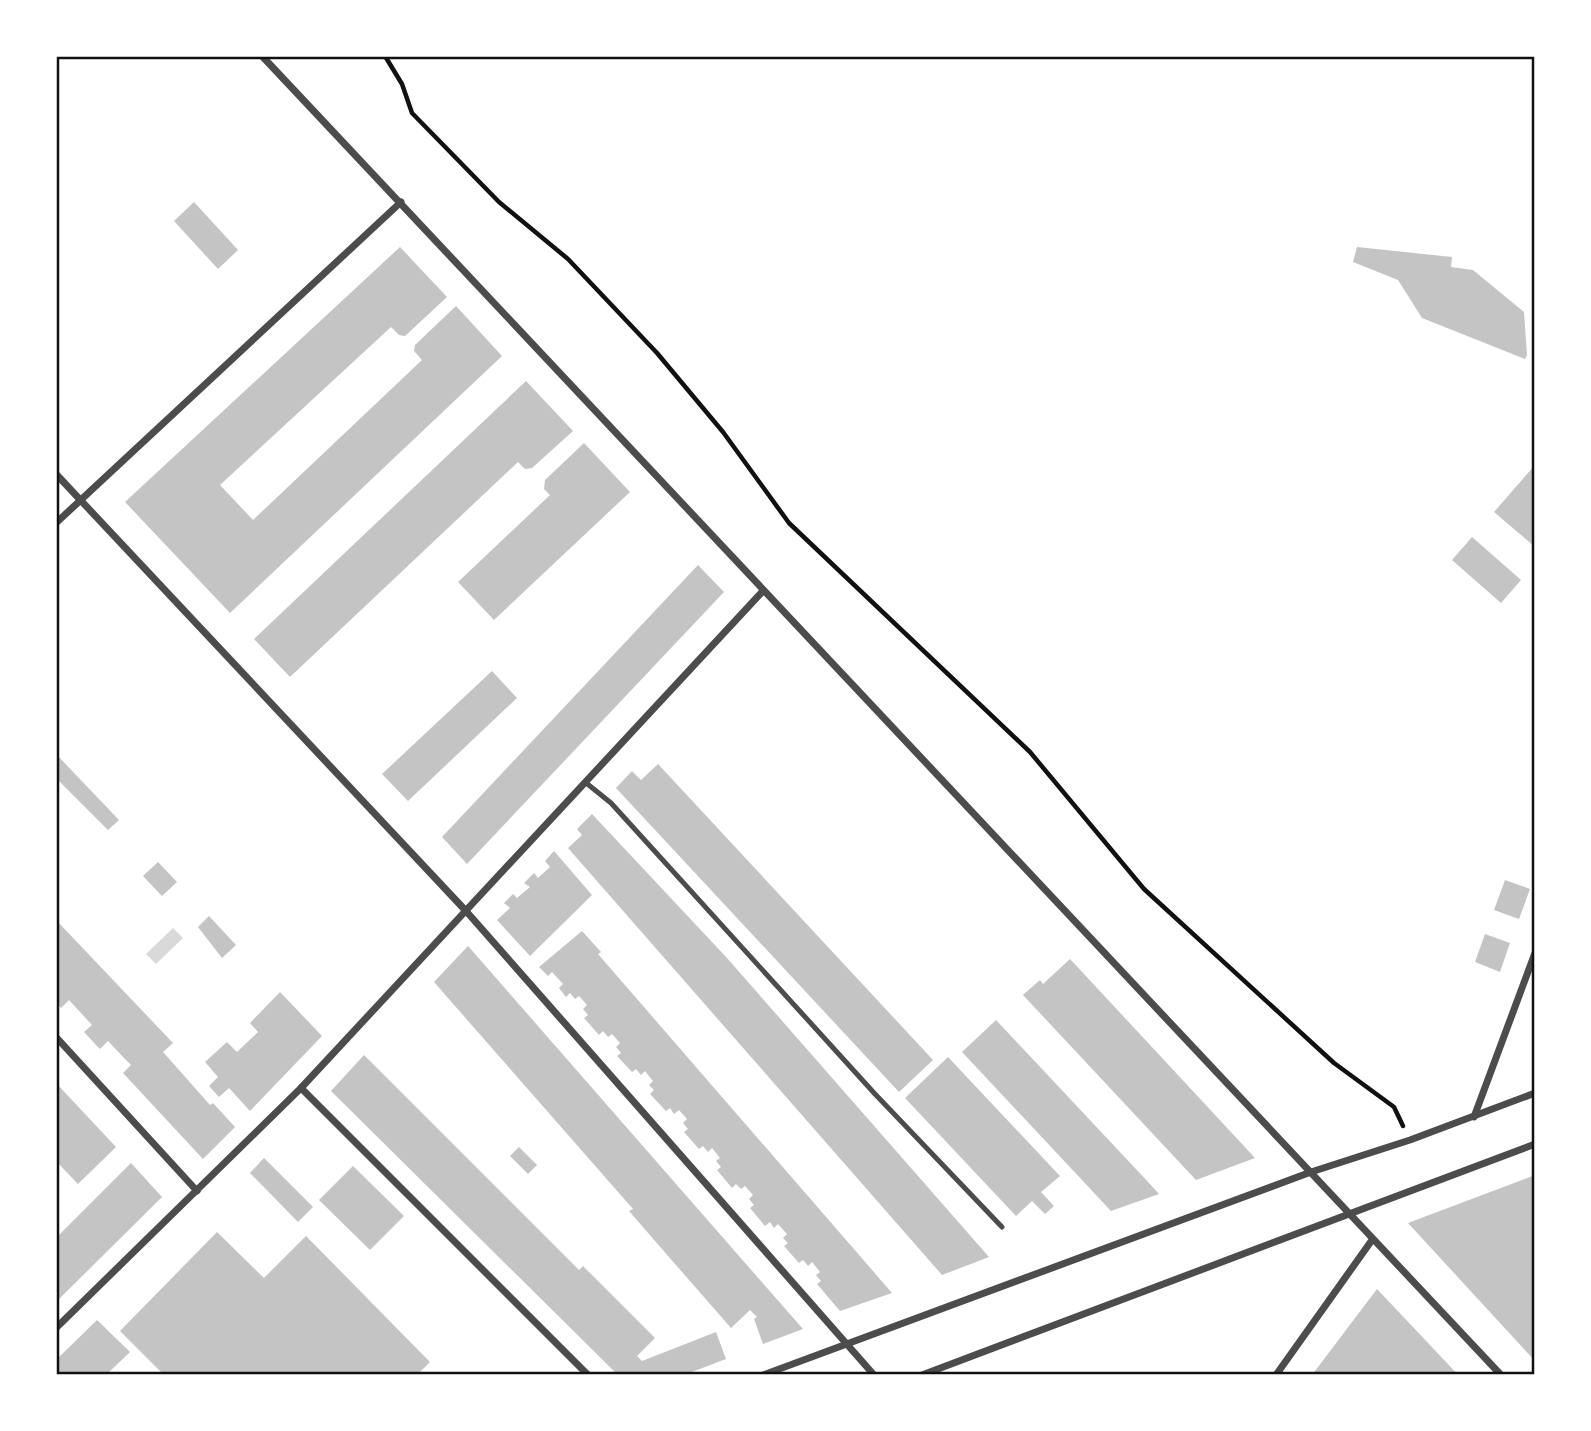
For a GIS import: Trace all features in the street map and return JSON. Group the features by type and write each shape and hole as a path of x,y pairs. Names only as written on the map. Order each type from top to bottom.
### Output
{"street":[{"path":"262,56 1500,1375"},
{"path":"56,523 401,202"},
{"path":"56,474 466,911 874,1375"},
{"path":"56,1328 301,1088 763,591"},
{"path":"1474,1117 1535,953"},
{"path":"56,1037 197,1191"},
{"path":"301,1088 588,1375"},
{"path":"763,1375 1311,1172 1410,1140 1535,1093"},
{"path":"922,1375 1535,1144"},
{"path":"1276,1375 1372,1240"}],"lane":[{"path":"585,782 611,803 875,1094 1002,1227"}],"path":[{"path":"385,56 402,85 412,113 499,202 568,260 657,353 723,432 789,523 1030,752 1144,889 1334,1063 1394,1107 1410,1140"}],"shaded area":[{"path":"173,928 183,938 156,964 146,954"}],"building":[{"path":"194,202 238,250 218,269 174,221"},
{"path":"400,247 447,297 405,336 399,335 391,327 220,485 253,520 422,360 414,351 415,345 456,306 502,356 230,613 125,502"},
{"path":"1357,247 1452,257 1451,267 1473,270 1524,312 1525,359 1422,318 1398,280 1353,262"},
{"path":"526,381 573,431 532,468 525,469 518,462 290,677 254,639"},
{"path":"584,443 630,492 494,620 458,582 550,495 544,489 545,480"},
{"path":"1535,465 1535,547 1494,512"},
{"path":"1472,537 1521,580 1501,603 1452,560"},
{"path":"698,565 724,592 467,864 442,837"},
{"path":"492,671 517,698 408,801 382,774"},
{"path":"56,754 119,820 108,830 56,778"},
{"path":"658,764 933,1060 899,1092 616,788 632,771 641,780"},
{"path":"592,814 727,958 989,1257 942,1275 568,848 582,835 577,829"},
{"path":"554,851 592,895 530,956 497,920 510,908 504,903 513,894 517,898 530,887 524,883 534,873 538,878 550,867 545,861"},
{"path":"158,862 177,882 162,896 143,876"},
{"path":"1505,880 1530,889 1519,919 1494,910"},
{"path":"209,916 236,945 222,958 198,927"},
{"path":"56,920 173,1043 163,1052 210,1105 213,1103 235,1127 203,1159 123,1073 131,1065 108,1041 100,1049 97,1046 84,1032 92,1025 69,1000 61,1008 56,1002"},
{"path":"582,931 601,952 598,954 892,1293 840,1311 817,1284 821,1281 816,1275 820,1272 812,1262 808,1266 803,1260 799,1263 784,1246 788,1243 783,1238 787,1234 778,1224 774,1228 770,1222 765,1226 750,1208 754,1205 749,1199 753,1195 745,1186 741,1189 736,1184 732,1188 717,1170 721,1167 716,1161 720,1158 712,1148 708,1152 703,1146 699,1149 684,1132 688,1129 683,1123 687,1119 679,1110 674,1114 670,1108 666,1111 650,1094 654,1090 649,1085 653,1081 645,1071 641,1075 636,1069 632,1072 617,1056 621,1053 616,1047 620,1043 612,1034 608,1037 603,1031 599,1035 584,1018 588,1015 583,1009 587,1005 579,996 575,999 570,993 566,997 559,988 563,984 552,972 548,976 539,967"},
{"path":"1485,934 1510,943 1500,972 1475,962"},
{"path":"468,946 803,1329 763,1344 754,1319 757,1317 750,1310 731,1328 629,1211 633,1209 434,982"},
{"path":"1070,959 1255,1158 1196,1180 1023,995 1040,980 1043,984"},
{"path":"280,992 322,1036 250,1111 229,1088 219,1097 209,1086 218,1077 205,1062 227,1042 237,1052 258,1032 250,1023"},
{"path":"996,1020 1159,1194 1111,1211 962,1052"},
{"path":"364,1055 579,1270 583,1266 655,1338 637,1356 642,1361 716,1332 726,1359 684,1375 618,1375 331,1091"},
{"path":"948,1057 1060,1176 1041,1192 1054,1206 1045,1214 1032,1201 1016,1216 905,1098"},
{"path":"56,1083 116,1147 78,1184 56,1161"},
{"path":"519,1147 537,1165 528,1174 510,1156"},
{"path":"264,1158 313,1207 298,1222 250,1173"},
{"path":"131,1163 162,1197 58,1300 56,1238"},
{"path":"353,1166 404,1216 370,1250 319,1200"},
{"path":"1535,1175 1535,1361 1408,1223"},
{"path":"217,1232 264,1278 306,1236 430,1362 417,1375 164,1375 120,1331"},
{"path":"1377,1289 1446,1362 1458,1375 1312,1375"},
{"path":"97,1320 130,1352 106,1375 56,1375 56,1360"}]}
